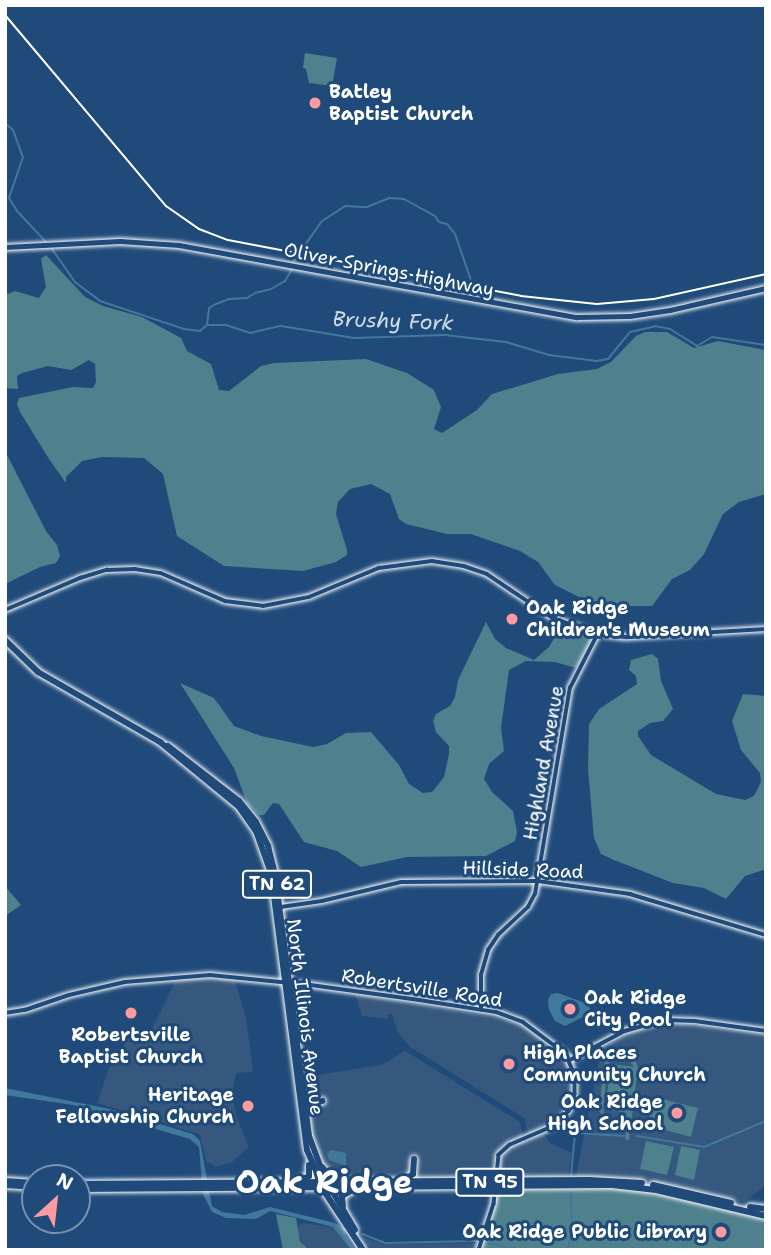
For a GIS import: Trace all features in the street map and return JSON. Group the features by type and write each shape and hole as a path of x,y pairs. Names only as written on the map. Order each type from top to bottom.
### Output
{"highway":[{"name":"North Illinois Avenue","path":"5,640 38,671 160,742 227,797 252,824 267,854 277,907 309,1148 325,1187"},
{"name":"TN 62","path":"287,983 309,1148"},
{"path":"304,1096 308,1101 322,1101 307,1107 309,1136"},
{"path":"278,1184 309,1177 309,1148"},
{"path":"309,1148 331,1177 375,1185"},
{"path":"351,1224 342,1205 342,1196 349,1190 408,1180 414,1172 414,1159 417,1172 424,1179 462,1182"},
{"name":"TN 95","path":"211,1186 325,1187 462,1182 640,1187 766,1212"},
{"name":"TN 95","path":"375,1185 641,1183 766,1212"},
{"name":"TN 95","path":"91,1186 278,1184 325,1187"},
{"name":"TN 62","path":"325,1187 351,1224 365,1250"},
{"name":"TN 62","path":"325,1187 365,1250"}],"main road":[{"name":"Oliver Springs Highway","path":"5,247 120,241 179,245 577,317 630,316 670,310 766,288"}],"street":[{"path":"5,610 80,578 107,570 135,569 161,573 225,601 263,606 309,597 379,568 432,561 464,566 487,574 553,618 597,634 627,637 766,629"},
{"name":"Highland Avenue","path":"481,1010 481,975 488,950 498,935 528,907 538,881 570,688 597,634"},
{"name":"Hillside Road","path":"277,907 321,901 401,881 538,881 600,888 652,899 766,935"},
{"name":"Robertsville Road","path":"5,1013 25,1010 89,990 160,977 237,976 481,1010 511,1017 530,1026 561,1048 570,1060"},
{"path":"479,1250 494,1204 496,1164 501,1152 510,1145 552,1129 569,1111 576,1087 570,1060 625,1031 664,1020 695,1021 766,1031"}],"shaded area":[{"path":"177,978 234,978 246,1017 253,1072 236,1073 232,1093 237,1118 249,1147 232,1162 216,1167 206,1161 200,1135 97,1103 110,1065 120,1057 126,1039 144,1035 153,1027"},
{"name":"Oak Ridge City Pool","path":"558,993 588,1004 590,1009 587,1015 565,1026 555,1021 549,1010 548,1000 551,994"},
{"path":"355,994 497,1018 529,1028 561,1052 573,1076 572,1099 557,1123 542,1132 550,1143 572,1153 568,1179 500,1177 499,1167 504,1153 514,1145 534,1138 527,1130 524,1118 409,1046 398,1033 392,1014 388,1014 388,1019 362,1016"},
{"name":"Oak Ridge High School","path":"681,1024 766,1035 766,1185 744,1202 653,1182 576,1176 601,1050 629,1033 655,1025"},
{"path":"405,1051 520,1122 523,1137 501,1147 495,1154 491,1176 487,1180 342,1179 327,1170 311,1134 304,1077 381,1065"},
{"path":"5,1088 110,1109 193,1134 200,1141 212,1206 222,1212 244,1215 270,1207 335,1223 346,1229 345,1235 355,1250 351,1250 333,1227 270,1211 256,1219 226,1218 212,1212 203,1194 199,1147 190,1139 73,1105 5,1095"},
{"path":"331,1150 346,1153 346,1166 329,1160 327,1154"},
{"path":"304,1223 336,1228 351,1250 306,1249 297,1232 299,1225"},
{"path":"362,1237 385,1244 479,1243 476,1250 373,1250"}],"green space":[{"path":"305,53 337,58 332,86 309,83 306,69 303,68"},
{"path":"46,255 85,297 103,306 142,317 181,338 187,351 211,364 219,390 229,391 261,366 274,363 366,359 407,373 434,390 441,407 434,429 442,433 477,410 492,394 558,374 597,369 611,362 636,336 645,332 667,332 694,348 718,341 766,350 766,494 739,502 723,514 704,554 690,570 672,579 652,606 606,606 589,602 555,585 538,562 520,551 471,534 447,534 406,524 399,519 390,494 371,484 350,489 338,502 336,514 347,555 336,562 303,571 224,566 177,536 163,474 144,458 102,457 82,461 66,477 66,483 49,459 20,412 17,404 19,398 73,387 93,388 96,382 95,364 89,360 71,370 48,366 17,376 18,389 5,388 5,295 15,291 39,298 46,287 41,259"},
{"path":"5,451 46,531 57,545 60,556 56,563 40,567 5,584"},
{"path":"486,622 495,639 506,648 534,660 549,647 562,625 591,635 593,639 576,668 555,662 526,661 509,670 501,728 504,751 489,764 484,779 492,792 513,811 517,832 515,841 486,856 407,857 361,867 337,851 304,842 279,804 273,803 264,815 259,815 247,803 234,768 180,683 214,698 234,726 261,736 313,747 327,744 346,733 371,732 399,765 409,784 423,793 432,792 444,777 449,754 449,746 436,732 433,721 436,714 450,706 455,697 458,680"},
{"path":"652,654 658,659 661,681 673,709 663,721 650,723 638,731 638,736 651,755 716,794 745,800 754,796 761,782 760,773 741,750 732,721 743,694 766,696 766,869 745,876 726,899 704,888 673,883 601,854 594,838 588,769 589,724 599,709 637,684 636,676 629,670 631,660"},
{"path":"5,886 21,905 5,916"},
{"path":"620,1051 633,1055 638,1067 629,1140 625,1139 627,1121 615,1126 624,1127 623,1129 600,1124 611,1125 599,1111 604,1064 610,1055","holes":["625,1055 634,1067 611,1064 605,1109 627,1113 623,1119 613,1121 606,1117 603,1109 608,1065 614,1056"]},
{"path":"654,1097 698,1108 691,1137 647,1125"},
{"path":"646,1141 674,1147 667,1175 640,1169"},
{"path":"681,1146 700,1150 694,1180 675,1175"},
{"path":"502,1187 640,1188 766,1217 766,1250 481,1250"},
{"path":"276,1214 296,1218 300,1241 309,1250 283,1250"}],"waterway":[{"name":"Brushy Fork","path":"5,123 13,130 23,157 9,198 17,211 46,242"},
{"path":"293,262 322,221 345,206 367,207 389,198 404,199 435,216 439,222 447,224 455,234 474,289 491,298"},
{"name":"Brushy Fork","path":"50,246 75,282 100,301 184,329 200,331 207,325 226,325 250,333 281,326 354,338 445,335 506,342 549,355 597,361 608,359 630,332 655,326 670,329 697,346 712,337 766,345"},
{"path":"207,325 209,308 229,299 247,298 271,289 285,281 292,269"},
{"path":"637,1136 704,1147 766,1121"},
{"path":"571,1176 575,1133 624,1136"},
{"path":"567,1250 572,1232 571,1189"},
{"path":"362,1234 385,1243 477,1241 522,1250"}],"railway":[{"path":"5,15 166,206 199,229 228,240 521,296 597,304 654,299 766,274"}],"place":[{"name":"Batley Baptist Church","path":"315,103"},
{"name":"Oak Ridge Children's Museum","path":"512,619"},
{"name":"Oak Ridge City Pool","path":"570,1009"},
{"name":"Robertsville Baptist Church","path":"131,1013"},
{"name":"High Places Community Church","path":"509,1064"},
{"name":"Heritage Fellowship Church","path":"248,1106"},
{"name":"Oak Ridge High School","path":"677,1113"},
{"name":"Oak Ridge Public Library","path":"721,1232"}],"district":[{"name":"Oak Ridge","path":"324,1182"}]}
